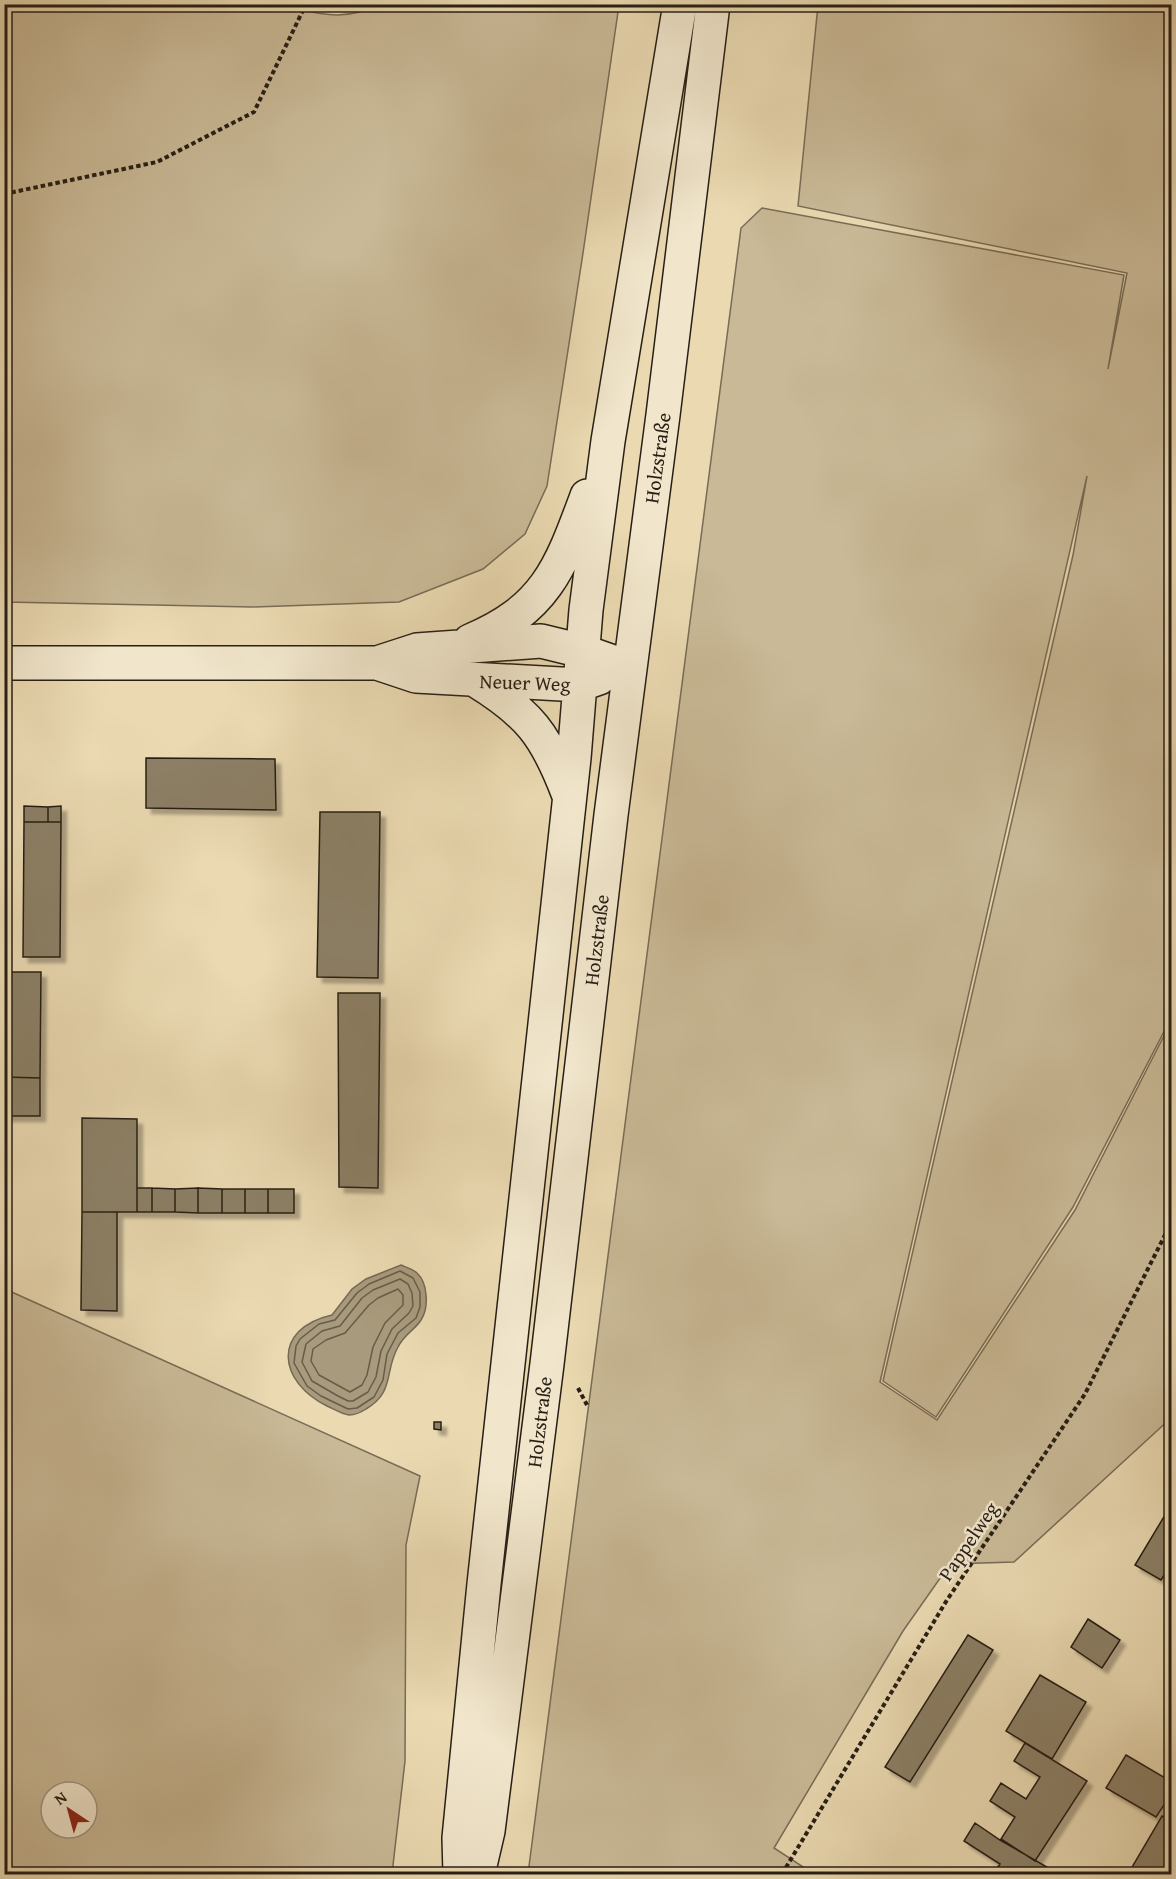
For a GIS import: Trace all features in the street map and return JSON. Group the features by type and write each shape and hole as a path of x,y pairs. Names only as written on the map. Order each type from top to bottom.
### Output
{"main road":[{"name":"Holzstraße","path":"460,1875 459,1838 484,1584 570,797 586,610 608,441 680,4"},
{"name":"Holzstraße","path":"478,1875 488,1831 547,1364 595,951 713,4"},
{"path":"457,646 497,630 520,613 543,591 570,542 608,441"},
{"name":"Neuer Weg","path":"4,663 377,663 417,650 541,641 582,651 630,668"},
{"name":"Neuer Weg","path":"377,663 416,676 579,685 630,668"},
{"path":"475,680 504,698 542,737 555,759 570,797"}],"path":[{"path":"4,194 157,162 254,112 306,4"},
{"name":"Pappelweg","path":"782,1875 947,1600 1084,1394 1172,1221"}],"shaded area":[{"path":"378,4 619,5 547,486 525,534 483,569 399,602 252,607 5,602 5,5 281,5 330,15 342,15 366,10"},
{"path":"818,5 1171,5 1171,1018 1073,1207 936,1417 883,1381 1073,555 1087,476 880,1382 937,1420 1075,1210 1171,1022 1171,1418 1014,1562 950,1564 903,1631 774,1848 814,1874 528,1874 741,228 762,208 1124,275 1108,369 1127,273 798,206"},
{"path":"5,1289 420,1476 406,1545 405,1761 392,1874 5,1874"}],"water":[{"path":"401,1265 421,1277 426,1296 424,1315 398,1347 381,1396 360,1413 349,1415 341,1413 311,1396 299,1384 291,1370 288,1357 291,1344 299,1332 312,1322 332,1315 352,1289 366,1279"}],"building":[{"path":"146,758 275,759 276,810 146,808"},
{"path":"24,806 48,807 48,822 24,822"},
{"path":"61,806 61,822 48,822 48,807"},
{"path":"320,812 380,812 378,978 317,977"},
{"path":"24,822 61,822 60,957 23,957"},
{"path":"4,972 41,972 40,1078 4,1077"},
{"path":"338,993 380,993 378,1188 339,1187"},
{"path":"4,1077 40,1078 40,1116 4,1116"},
{"path":"82,1118 137,1119 137,1212 82,1212"},
{"path":"137,1188 152,1188 152,1212 137,1212"},
{"path":"152,1188 175,1189 175,1212 152,1212"},
{"path":"198,1188 222,1189 222,1213 198,1213"},
{"path":"198,1188 198,1213 175,1212 175,1189"},
{"path":"222,1189 245,1189 245,1213 222,1213"},
{"path":"245,1189 268,1189 268,1213 245,1213"},
{"path":"268,1189 294,1189 294,1213 268,1213"},
{"path":"82,1212 117,1212 117,1311 81,1310"},
{"path":"434,1422 441,1422 441,1430 434,1429"},
{"path":"1171,1505 1172,1563 1161,1580 1135,1565"},
{"path":"1088,1619 1120,1640 1102,1668 1071,1647"},
{"path":"968,1635 993,1650 910,1782 885,1767"},
{"path":"1040,1675 1086,1702 1052,1759 1006,1731"},
{"path":"1025,1743 1087,1781 1035,1861 1001,1839 1015,1817 990,1801 1001,1783 1026,1799 1040,1777 1014,1761"},
{"path":"1126,1755 1172,1782 1172,1793 1156,1817 1106,1788"},
{"path":"1162,1816 1172,1822 1172,1865 1165,1874 1128,1874"},
{"path":"975,1823 1059,1874 993,1874 1000,1864 964,1841"}]}
